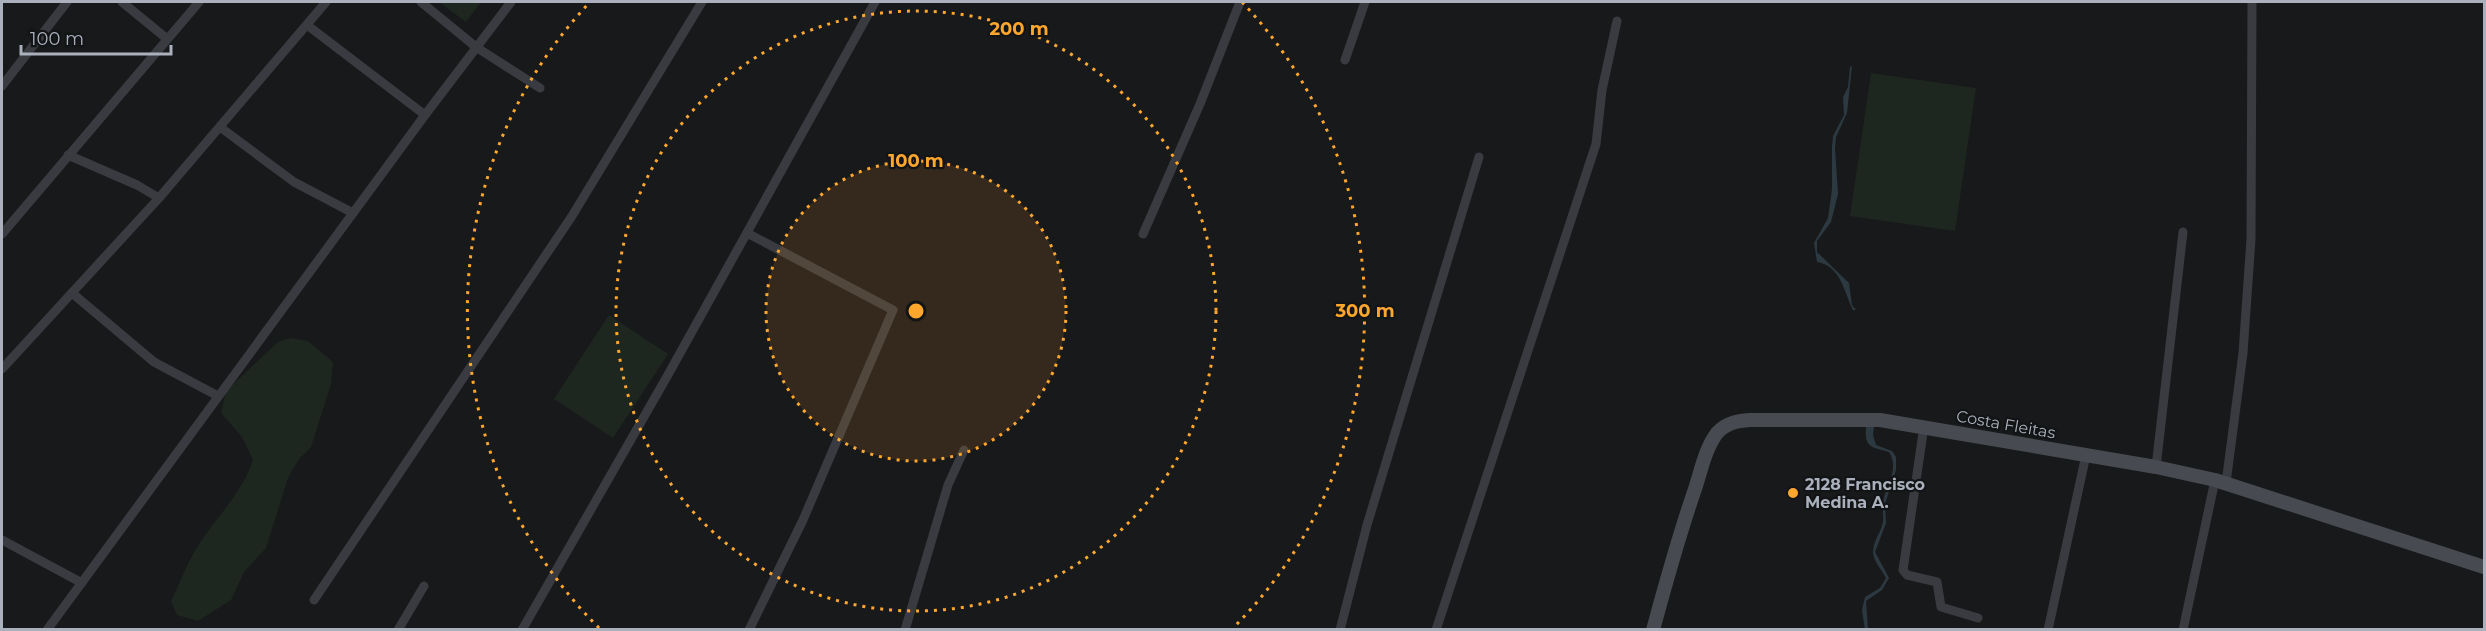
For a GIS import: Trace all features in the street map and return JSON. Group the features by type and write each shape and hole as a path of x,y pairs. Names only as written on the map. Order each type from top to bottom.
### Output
{"main road":[{"name":"Costa Fleitas","path":"1653,630 1675,548 1707,453 1718,433 1726,425 1750,420 1869,420 1924,426 2156,467 2220,481 2484,567"}],"street":[{"path":"2,86 67,2"},
{"path":"122,2 166,38"},
{"path":"2,234 166,38 199,2"},
{"path":"2,369 159,198 326,2"},
{"path":"421,2 476,47 540,88"},
{"path":"47,630 511,2"},
{"path":"314,600 572,216 702,2"},
{"path":"522,630 875,2"},
{"path":"1143,234 1200,104 1240,2"},
{"path":"1345,60 1365,2"},
{"path":"2183,630 2220,481 2243,353 2251,239 2252,2"},
{"path":"1436,630 1596,144 1602,90 1617,21"},
{"path":"307,25 425,116"},
{"path":"220,128 294,182 353,213"},
{"path":"68,156 137,185 159,198"},
{"path":"1340,630 1367,525 1479,157"},
{"path":"2156,467 2183,232"},
{"path":"747,233 893,310 803,520 749,630"},
{"path":"72,293 154,362 218,396"},
{"path":"1924,426 1902,570 1907,575 1937,582 1941,607 1978,618"},
{"path":"905,630 948,485 964,450"},
{"path":"2048,630 2086,455"},
{"path":"2,540 82,584"},
{"path":"398,630 424,586"}],"shaded area":[{"path":"439,2 481,2 466,22"},
{"path":"1852,66 1847,113 1836,137 1838,194 1831,222 1817,241 1817,252 1849,283 1852,305 1856,310 1853,310 1837,274 1825,264 1817,262 1814,243 1828,218 1832,189 1833,136 1844,115 1843,97 1848,87"},
{"path":"1871,73 1976,88 1955,231 1850,216"},
{"path":"609,315 668,354 613,438 554,399"},
{"path":"291,338 308,341 333,362 331,384 311,447 299,459 288,478 266,548 244,572 231,600 198,621 177,615 171,601 187,566 205,535 242,485 253,460 242,437 221,413 226,391 278,342"},
{"path":"1866,427 1874,427 1873,435 1876,445 1892,451 1896,457 1896,470 1885,504 1886,523 1875,552 1889,578 1882,590 1866,601 1868,629 1865,630 1862,610 1865,597 1880,588 1886,578 1876,563 1873,549 1883,523 1883,501 1893,469 1889,452 1874,448 1868,443"}],"place":[{"name":"2128 Francisco Medina A.","path":"1793,493"}]}
